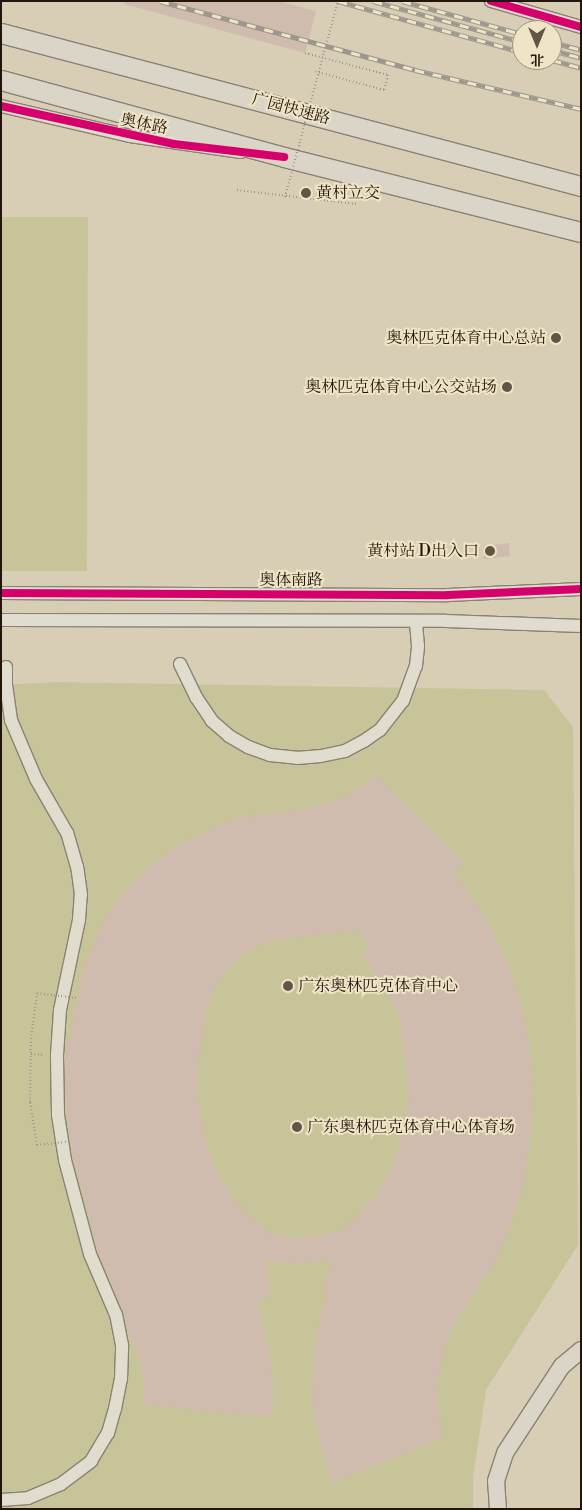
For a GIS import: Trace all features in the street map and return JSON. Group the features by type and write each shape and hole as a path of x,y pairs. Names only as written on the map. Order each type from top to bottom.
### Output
{"highway":[{"name":"广园快速路","path":"1,33 581,186"},
{"path":"1,80 284,157 581,232"}],"main road":[{"path":"498,1509 496,1481 505,1453 562,1366 581,1350"}],"street":[{"path":"491,1 581,27"},
{"name":"奥体路","path":"1,106 174,144 284,157"},
{"name":"奥体南路","path":"1,593 448,594 581,589"},
{"path":"1,620 416,621 581,626"},
{"path":"180,664 196,697 212,721 230,736 248,747 270,755 297,758 321,756 345,750 364,741 380,730 403,701 416,666 418,646 416,621"},
{"path":"1,1500 28,1498 61,1484 91,1461 108,1433 121,1379 122,1345 116,1316 90,1254 65,1160 58,1115 57,1055 60,1010 79,920 80,885 73,850 67,833 36,779 11,720 6,686 6,667"}],"path":[{"path":"286,197 338,1"},
{"path":"305,52 388,75 384,90 314,71"},
{"path":"237,190 356,204"},
{"path":"67,1142 37,1145 30,1102 31,1054 37,993 77,998"},
{"path":"31,1054 57,1055"}],"shaded area":[{"path":"1,217 88,217 87,571 1,571"},
{"name":"广东奥林匹克体育中心","path":"54,682 544,690 573,727 578,1245 486,1390 473,1477 473,1509 1,1509 1,685"}],"building":[{"path":"125,1 278,1 316,11 305,53 124,4"},
{"path":"509,543 510,556 484,559 483,546"},
{"name":"广东奥林匹克体育中心体育场","path":"377,776 465,863 454,872 488,922 505,958 519,998 529,1042 532,1095 530,1140 523,1185 510,1228 494,1264 456,1321 445,1344 437,1388 438,1411 444,1437 332,1483 318,1433 312,1396 317,1330 327,1294 322,1293 331,1260 292,1264 265,1260 271,1296 258,1300 273,1374 273,1417 144,1405 144,1381 138,1353 128,1333 123,1312 98,1251 73,1158 66,1114 65,1055 86,961 106,917 124,892 150,866 180,845 215,827 243,817 303,810 330,803 351,793","holes":["358,930 370,947 361,955 384,986 400,1019 409,1090 405,1129 392,1167 374,1201 372,1200 358,1217 340,1231 316,1237 292,1238 270,1233 252,1219 234,1200 217,1173 206,1142 198,1097 197,1074 206,1011 213,992 224,974 240,957 259,945 276,940"]}],"railway":[{"path":"160,1 415,70 581,109"},
{"path":"338,1 512,49"},
{"path":"373,1 512,39"},
{"path":"402,1 512,31"},
{"path":"562,45 581,50"},
{"path":"562,53 581,58"},
{"path":"562,63 581,68"}],"cycle path":[{"path":"491,1 581,27"},
{"path":"1,106 174,144 284,157"},
{"path":"1,593 448,595 581,589"}],"place":[{"name":"黄村立交","path":"306,193"},
{"name":"奥林匹克体育中心总站","path":"556,338"},
{"name":"奥林匹克体育中心公交站场","path":"507,387"},
{"name":"黄村站 D出入口","path":"490,551"},
{"name":"广东奥林匹克体育中心","path":"288,986"},
{"name":"广东奥林匹克体育中心体育场","path":"297,1127"}]}
